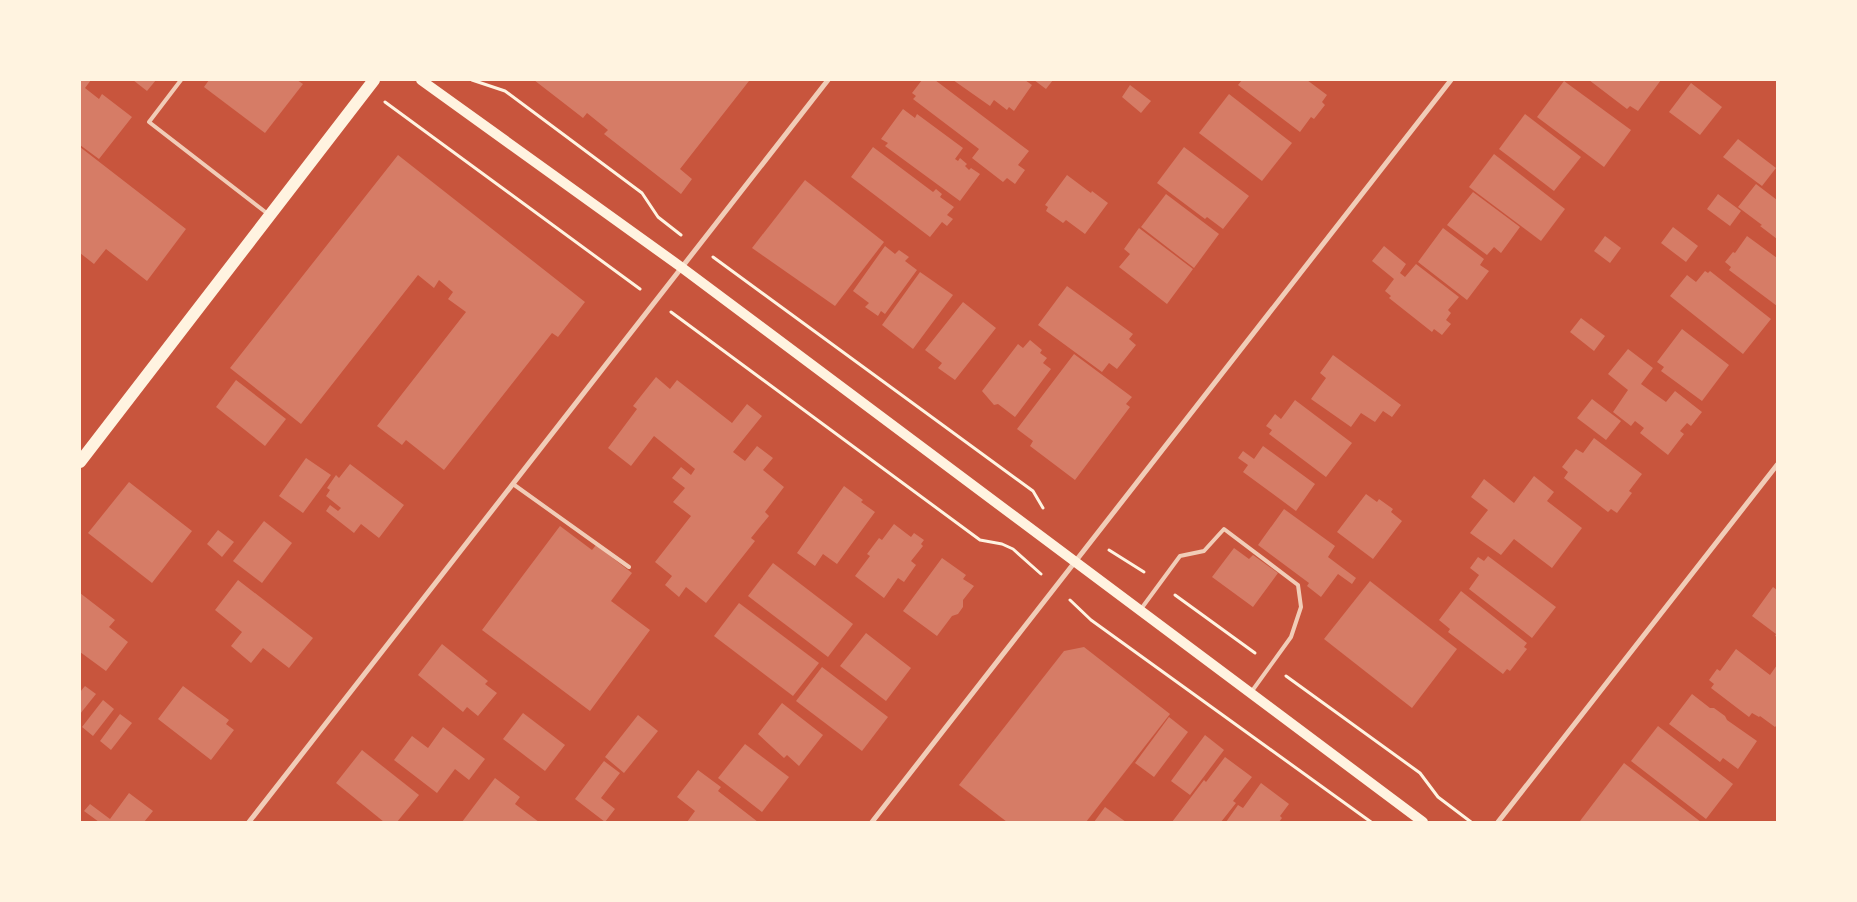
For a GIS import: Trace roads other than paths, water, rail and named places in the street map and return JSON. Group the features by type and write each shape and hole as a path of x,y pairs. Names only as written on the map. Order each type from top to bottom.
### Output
{"main road":[{"path":"80,462 374,80"},
{"path":"421,80 681,268 1423,822"}],"street":[{"path":"248,822 828,80"},
{"path":"872,822 1451,80"},
{"path":"1498,822 1777,465"}],"lane":[{"path":"181,80 149,122 270,215"},
{"path":"513,484 629,567"},
{"path":"1140,610 1180,556 1204,552 1224,530 1298,585 1301,607 1291,637 1251,693"}]}
